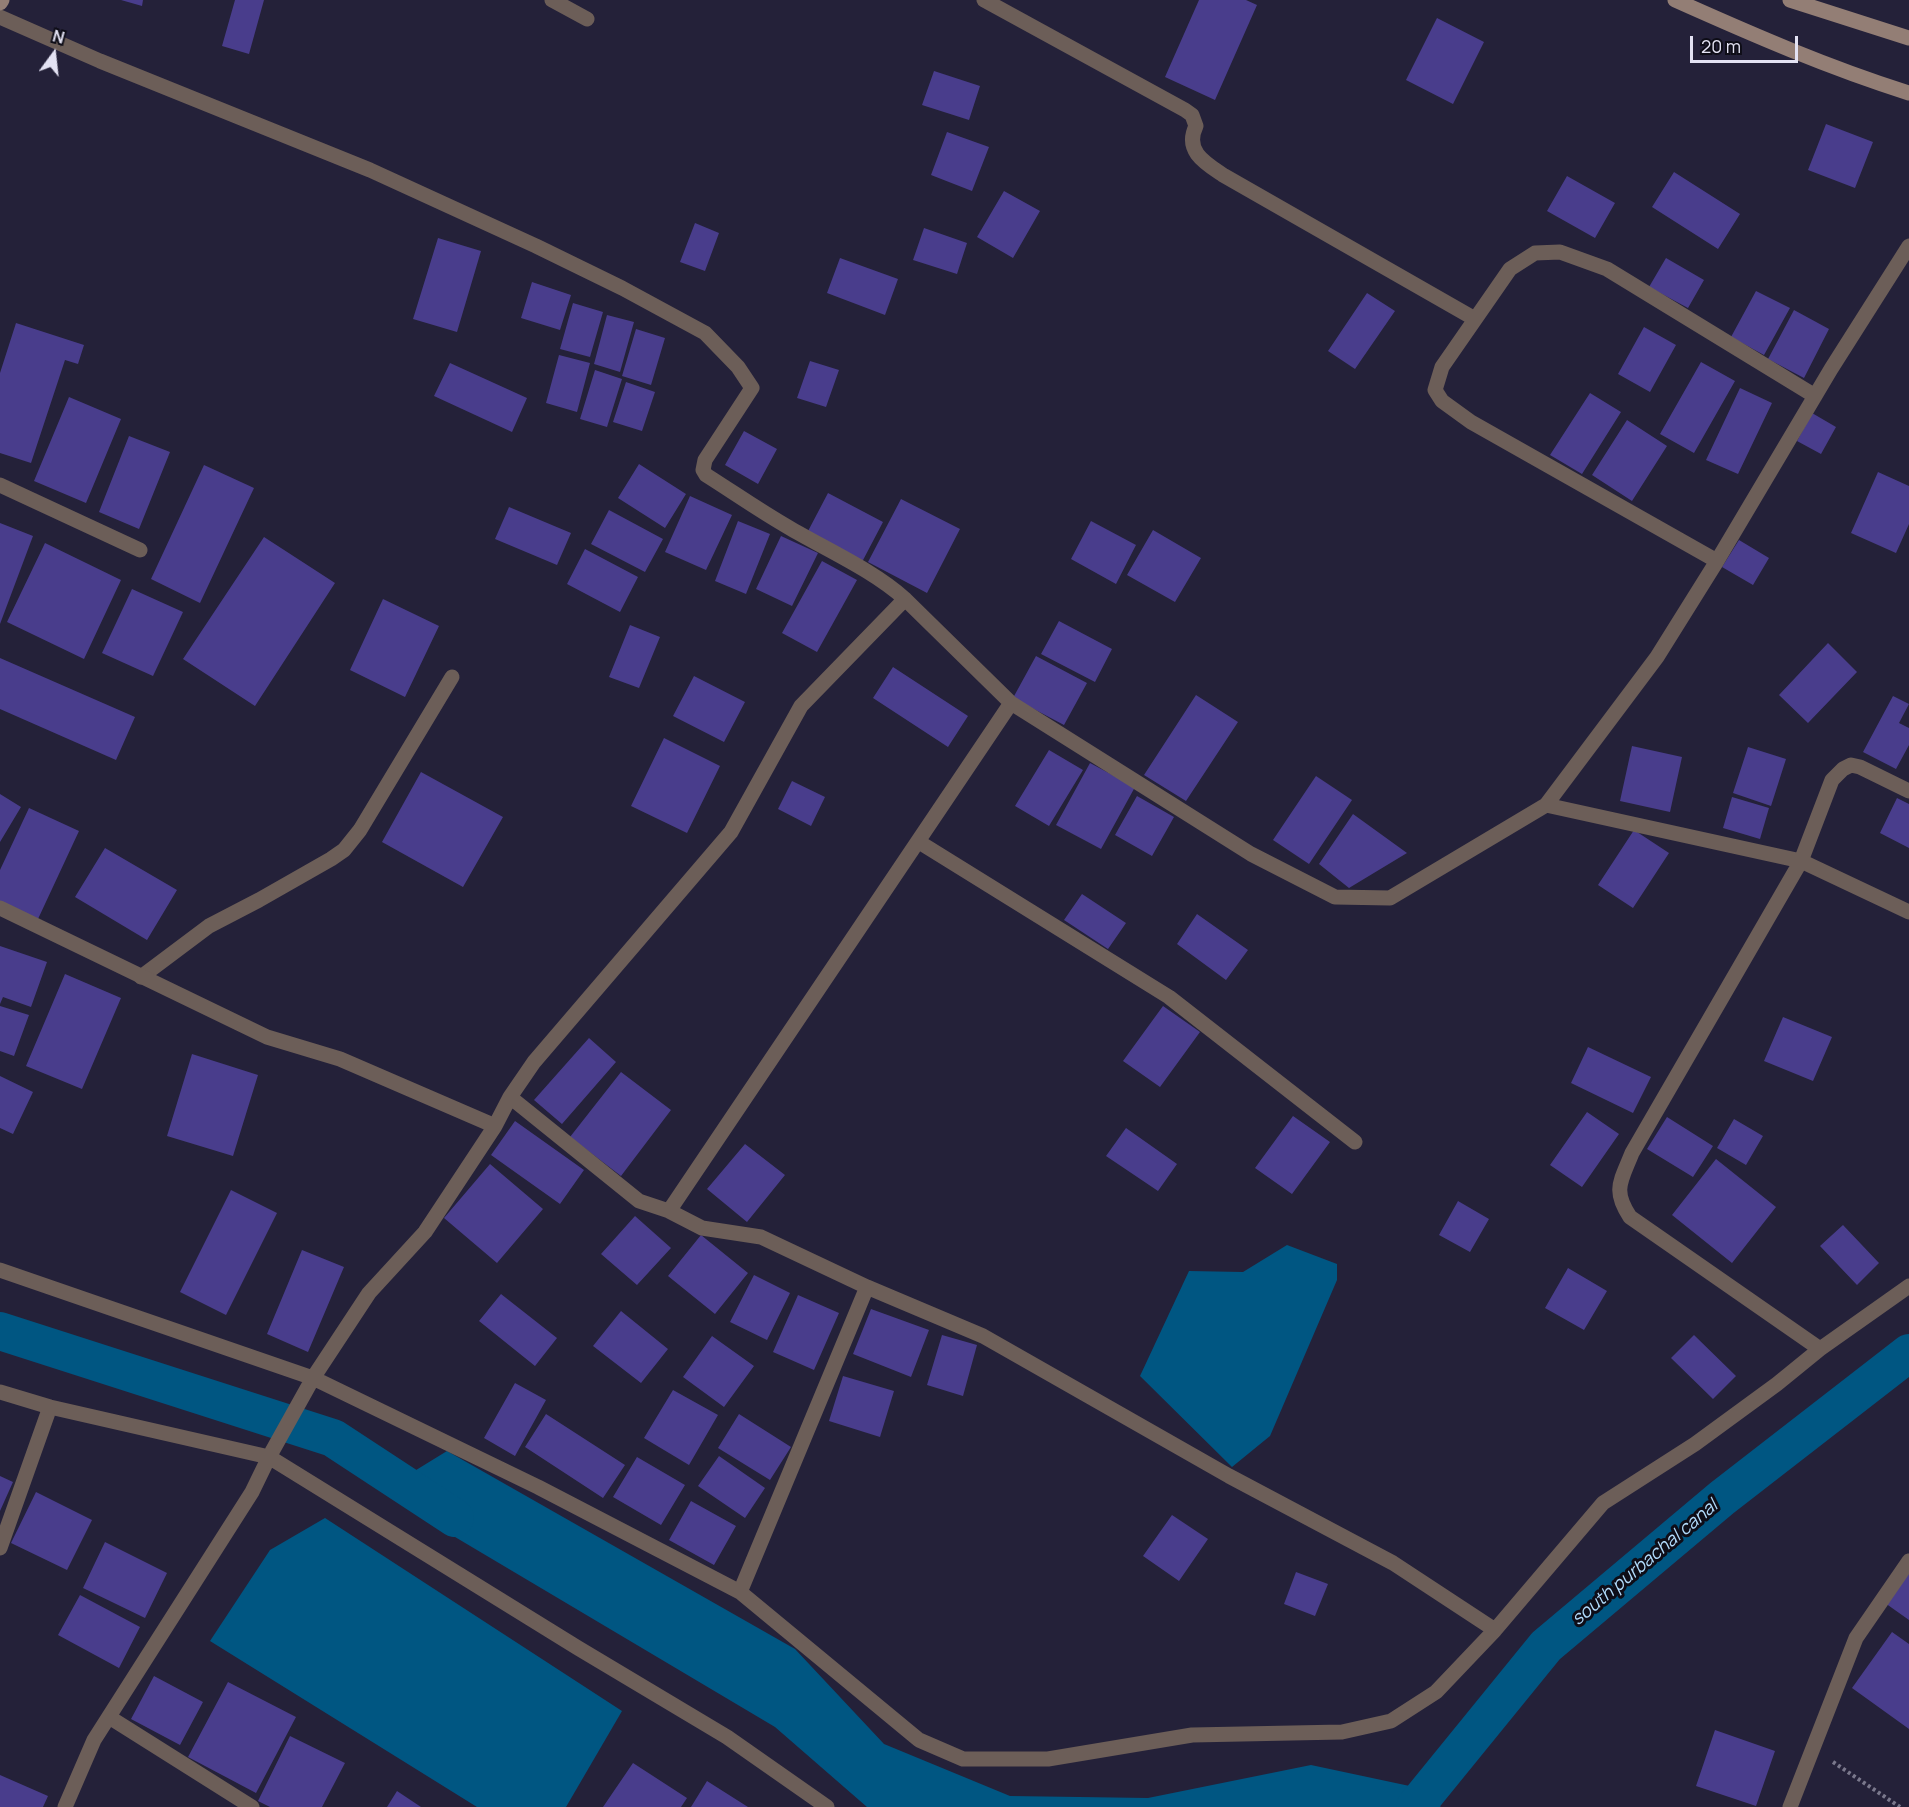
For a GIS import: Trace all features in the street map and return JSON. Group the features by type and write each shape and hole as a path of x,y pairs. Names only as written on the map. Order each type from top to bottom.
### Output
{"main road":[{"path":"1675,0 1750,34 1909,93"},
{"path":"1790,0 1829,6 1909,38"}],"street":[{"path":"552,0 588,19"},
{"path":"984,0 1185,110 1192,115 1196,126 1191,135 1200,160 1475,319"},
{"path":"0,17 100,61 370,170 536,246 693,326 720,347 738,367 752,388 705,460 703,470 706,475 895,590 1011,703 1251,854 1335,897 1390,897 1546,805 1658,657 1718,561 1815,396 1909,246"},
{"path":"1718,561 1471,422 1442,401 1435,390 1442,367 1510,269 1534,253 1560,252 1606,269 1815,396"},
{"path":"0,485 140,550"},
{"path":"66,1807 94,1740 252,1492 313,1378 369,1293 425,1232 534,1062 731,832 801,706 905,599"},
{"path":"141,977 209,926 260,900 344,850 360,830 452,677"},
{"path":"669,1211 1011,703"},
{"path":"1820,1349 1630,1216 1622,1204 1619,1187 1632,1153 1801,861 1832,780 1851,765 1860,767 1909,791"},
{"path":"1546,805 1801,861 1909,912"},
{"path":"919,842 1169,997 1355,1142"},
{"path":"0,908 267,1037 340,1059 495,1126"},
{"path":"510,1097 639,1201 669,1211 702,1228 761,1238 1008,1348 1229,1476 1393,1563 1495,1630"},
{"path":"0,1270 313,1378 538,1487 740,1592 919,1740 963,1759 1048,1759 1192,1735 1342,1732 1391,1721 1436,1692 1495,1630 1602,1503 1695,1444 1778,1384 1820,1349 1909,1286"},
{"path":"740,1592 867,1287"},
{"path":"0,1392 50,1407 269,1457 727,1737 827,1807"},
{"path":"0,1548 50,1407"},
{"path":"1790,1807 1856,1638 1909,1561"},
{"path":"109,1718 252,1807"}],"path":[{"path":"1813,1748 1900,1807"}],"water":[{"path":"1287,1245 1337,1264 1337,1280 1270,1436 1232,1467 1140,1376 1189,1271 1243,1272"},
{"path":"447,1451 795,1649 884,1744 1010,1796 1148,1798 1311,1765 1419,1788 1441,1807 867,1807 775,1727 418,1515 408,1475"},
{"path":"325,1518 622,1711 566,1807 477,1807 210,1641 270,1550"}],"building":[{"path":"121,0 143,0 142,6"},
{"path":"235,0 264,0 249,54 222,46"},
{"path":"1199,0 1246,0 1257,5 1215,100 1165,77"},
{"path":"1437,18 1484,42 1453,104 1406,80"},
{"path":"934,71 980,86 969,120 922,105"},
{"path":"1826,124 1873,142 1855,188 1808,170"},
{"path":"947,132 989,147 972,191 931,175"},
{"path":"1674,172 1740,214 1718,249 1652,207"},
{"path":"1567,176 1615,203 1595,238 1547,211"},
{"path":"1004,191 1040,211 1013,258 977,237"},
{"path":"695,223 719,233 705,271 680,262"},
{"path":"924,228 967,243 957,274 913,260"},
{"path":"438,238 481,251 457,332 413,319"},
{"path":"840,258 898,279 885,315 827,293"},
{"path":"1666,258 1704,280 1688,308 1649,287"},
{"path":"532,282 571,295 560,330 521,318"},
{"path":"1756,291 1790,308 1764,355 1731,337"},
{"path":"1367,293 1395,311 1355,369 1328,351"},
{"path":"573,303 603,312 590,357 560,349"},
{"path":"1794,310 1829,329 1804,378 1768,359"},
{"path":"607,315 634,322 620,372 594,364"},
{"path":"16,323 84,345 78,364 65,360 31,463 0,453 0,373"},
{"path":"1644,327 1676,345 1650,392 1618,374"},
{"path":"636,329 665,338 651,385 622,376"},
{"path":"559,355 590,363 577,412 546,403"},
{"path":"810,361 839,370 826,407 797,398"},
{"path":"1701,362 1735,381 1694,453 1660,434"},
{"path":"450,363 527,398 512,432 434,396"},
{"path":"595,370 622,379 607,427 580,419"},
{"path":"626,382 655,392 642,431 613,422"},
{"path":"1740,388 1772,403 1738,474 1706,460"},
{"path":"1590,393 1621,412 1582,474 1550,455"},
{"path":"69,397 121,419 86,503 34,481"},
{"path":"1812,413 1836,427 1821,454 1797,441"},
{"path":"1627,420 1667,446 1632,501 1592,475"},
{"path":"744,431 777,449 758,484 725,465"},
{"path":"129,436 170,452 139,529 99,512"},
{"path":"639,464 686,494 665,528 618,498"},
{"path":"204,465 254,488 200,603 151,579"},
{"path":"1878,472 1909,486 1909,524 1896,553 1851,533"},
{"path":"828,493 883,522 862,562 807,533"},
{"path":"690,496 732,515 706,570 665,552"},
{"path":"901,499 960,529 927,593 868,562"},
{"path":"509,507 571,533 557,565 495,539"},
{"path":"609,510 663,539 645,572 591,544"},
{"path":"738,521 770,534 746,594 715,581"},
{"path":"1091,521 1136,545 1116,584 1071,559"},
{"path":"0,523 33,536 0,624"},
{"path":"1153,530 1201,558 1175,602 1127,575"},
{"path":"781,536 818,553 792,606 756,589"},
{"path":"264,537 335,583 255,706 183,659"},
{"path":"1739,540 1769,558 1753,585 1722,567"},
{"path":"45,543 121,580 84,659 7,622"},
{"path":"585,549 638,577 620,612 567,584"},
{"path":"822,561 857,580 817,652 782,633"},
{"path":"132,589 183,612 153,676 102,653"},
{"path":"383,599 439,626 405,697 350,670"},
{"path":"1059,621 1112,649 1095,682 1041,654"},
{"path":"630,625 660,637 639,688 609,677"},
{"path":"1828,643 1857,672 1808,723 1779,695"},
{"path":"1036,656 1087,683 1064,725 1013,698"},
{"path":"0,658 135,717 116,760 0,709"},
{"path":"893,667 968,716 948,747 873,698"},
{"path":"694,676 745,702 724,742 673,716"},
{"path":"1196,695 1238,722 1186,801 1144,775"},
{"path":"1893,696 1909,704 1899,723 1909,728 1909,745 1896,769 1863,752"},
{"path":"664,738 720,766 687,833 631,806"},
{"path":"1632,746 1682,757 1670,812 1620,801"},
{"path":"1748,747 1786,759 1771,806 1733,793"},
{"path":"1049,750 1083,770 1049,826 1015,806"},
{"path":"1090,763 1135,787 1101,849 1056,825"},
{"path":"421,772 503,817 463,887 382,842"},
{"path":"1316,776 1352,800 1309,864 1273,840"},
{"path":"792,781 825,797 811,826 778,809"},
{"path":"0,794 21,807 0,842"},
{"path":"1137,796 1174,817 1152,856 1115,835"},
{"path":"1732,797 1769,808 1760,839 1723,828"},
{"path":"1897,798 1909,804 1909,848 1880,833"},
{"path":"29,808 79,831 38,919 0,902 0,870"},
{"path":"1353,814 1407,853 1349,888 1319,864"},
{"path":"1634,830 1669,853 1633,908 1598,885"},
{"path":"105,848 177,890 147,940 75,897"},
{"path":"1082,894 1126,923 1108,949 1064,920"},
{"path":"1197,914 1248,950 1226,980 1177,944"},
{"path":"0,946 47,962 31,1007 3,997 0,1004"},
{"path":"65,974 121,998 82,1089 26,1066"},
{"path":"0,1006 29,1015 14,1056 0,1051"},
{"path":"1163,1006 1200,1032 1160,1087 1123,1061"},
{"path":"1783,1017 1832,1037 1813,1081 1764,1061"},
{"path":"589,1038 616,1062 562,1124 534,1100"},
{"path":"1588,1047 1651,1077 1633,1113 1571,1083"},
{"path":"192,1054 258,1075 233,1156 167,1136"},
{"path":"621,1072 671,1110 621,1176 570,1137"},
{"path":"0,1076 33,1092 13,1134 0,1128"},
{"path":"1587,1112 1619,1134 1582,1187 1550,1165"},
{"path":"1293,1116 1330,1142 1292,1194 1255,1168"},
{"path":"1667,1117 1713,1146 1693,1177 1647,1149"},
{"path":"1734,1119 1763,1136 1746,1165 1717,1148"},
{"path":"515,1121 584,1170 560,1204 491,1155"},
{"path":"1126,1128 1177,1164 1158,1191 1106,1156"},
{"path":"745,1144 785,1175 747,1222 707,1189"},
{"path":"1716,1159 1776,1207 1732,1263 1672,1215"},
{"path":"490,1164 543,1209 497,1263 444,1218"},
{"path":"231,1190 277,1213 226,1315 180,1292"},
{"path":"1458,1201 1489,1219 1470,1252 1439,1235"},
{"path":"635,1216 671,1248 637,1285 601,1254"},
{"path":"1843,1225 1879,1263 1857,1285 1820,1246"},
{"path":"701,1235 748,1273 715,1314 668,1276"},
{"path":"302,1250 344,1267 308,1352 267,1334"},
{"path":"1568,1268 1607,1291 1584,1330 1545,1308"},
{"path":"754,1275 790,1293 767,1340 730,1322"},
{"path":"501,1294 557,1338 535,1366 479,1321"},
{"path":"798,1295 839,1313 814,1370 773,1352"},
{"path":"871,1309 929,1330 911,1377 853,1354"},
{"path":"621,1311 668,1349 641,1383 593,1346"},
{"path":"942,1335 977,1345 963,1396 927,1385"},
{"path":"1694,1335 1736,1376 1713,1399 1671,1358"},
{"path":"712,1336 754,1366 724,1407 683,1377"},
{"path":"843,1376 894,1391 880,1437 829,1421"},
{"path":"515,1383 546,1400 515,1456 484,1438"},
{"path":"673,1390 718,1415 689,1465 644,1438"},
{"path":"546,1414 625,1465 603,1498 525,1447"},
{"path":"739,1414 791,1447 770,1480 718,1448"},
{"path":"719,1456 765,1488 745,1518 698,1486"},
{"path":"637,1457 685,1485 661,1525 613,1497"},
{"path":"0,1476 13,1482 0,1511"},
{"path":"36,1492 92,1520 67,1570 11,1543"},
{"path":"691,1501 736,1526 714,1565 669,1540"},
{"path":"1172,1515 1208,1539 1179,1581 1143,1556"},
{"path":"105,1542 167,1573 145,1618 83,1588"},
{"path":"1909,1570 1909,1620 1885,1603"},
{"path":"1296,1572 1328,1584 1315,1616 1284,1604"},
{"path":"80,1595 140,1627 119,1668 58,1635"},
{"path":"1892,1632 1909,1644 1909,1729 1852,1688"},
{"path":"154,1676 203,1702 180,1745 131,1719"},
{"path":"228,1682 296,1717 256,1793 188,1757"},
{"path":"1715,1730 1775,1751 1756,1806 1696,1786"},
{"path":"290,1736 345,1763 322,1807 270,1807 258,1801"},
{"path":"633,1763 687,1798 681,1807 603,1807"},
{"path":"0,1775 48,1796 43,1807 0,1807"},
{"path":"707,1781 748,1807 691,1807"},
{"path":"397,1791 421,1807 387,1807"}],"waterway":[{"path":"0,1331 333,1438 455,1518"},
{"name":"south purbachal canal","path":"1415,1807 1546,1646 1722,1498 1909,1353"}]}
